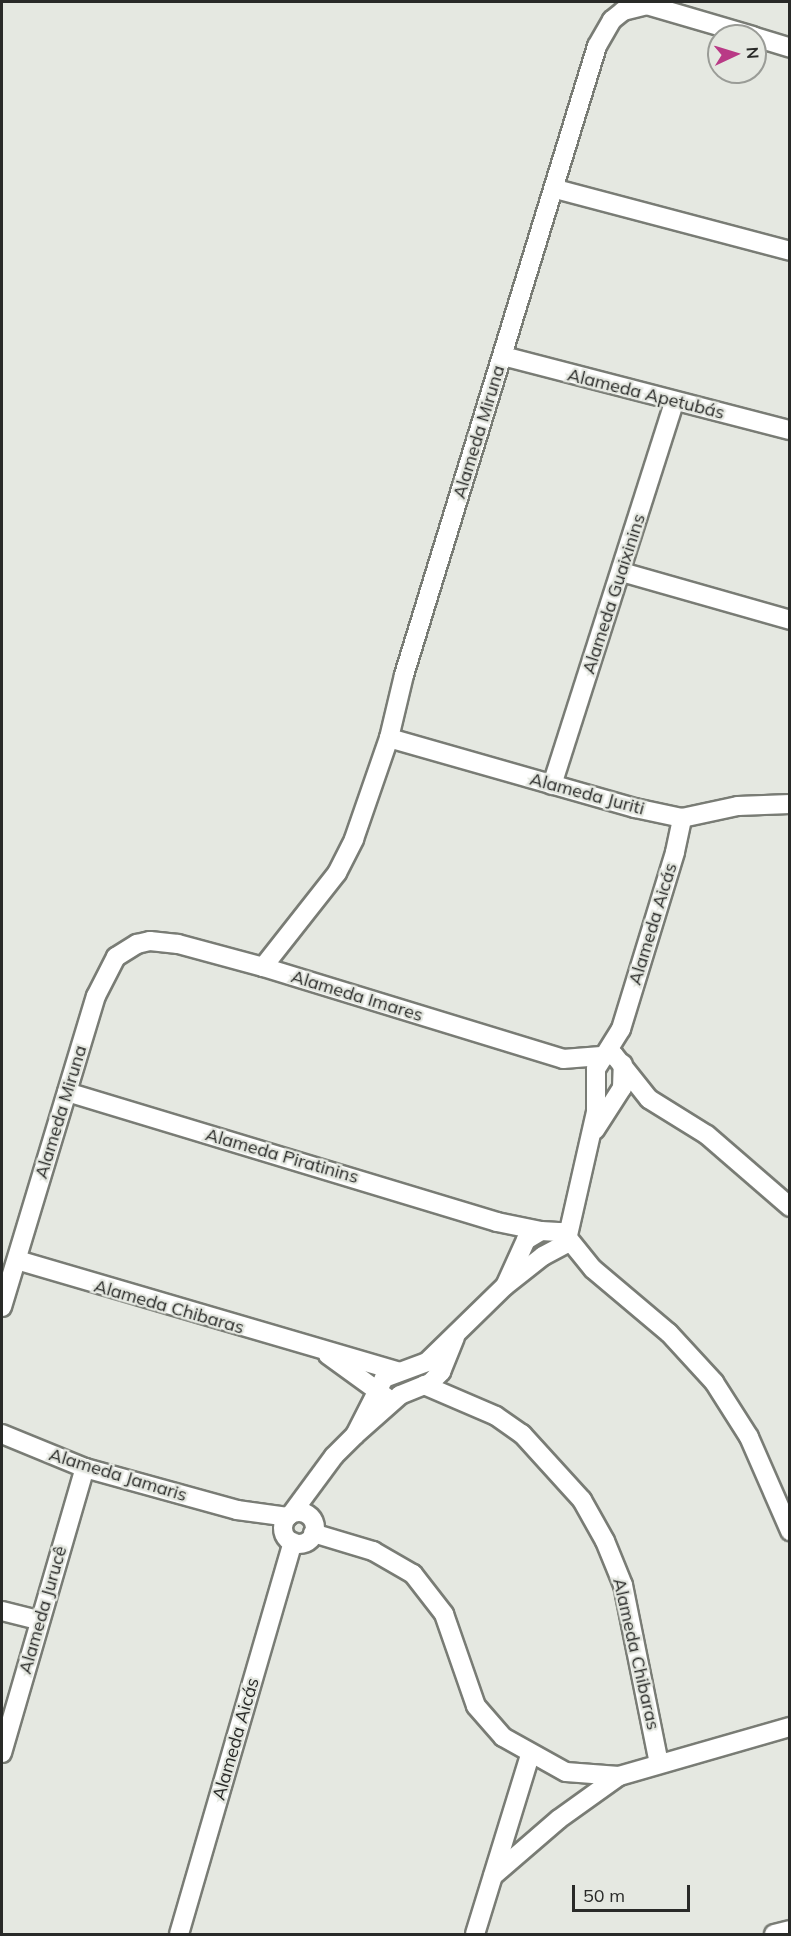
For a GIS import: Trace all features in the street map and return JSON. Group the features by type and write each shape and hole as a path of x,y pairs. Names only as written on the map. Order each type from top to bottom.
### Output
{"street":[{"name":"Alameda Miruna","path":"263,967 337,873 354,839 389,738 503,356 556,189 597,46 612,20 623,11 647,5 663,7 716,24"},
{"name":"Alameda Miruna","path":"767,40 789,48"},
{"path":"556,189 789,251"},
{"name":"Alameda Apetubás","path":"503,356 674,403 789,430"},
{"name":"Alameda Guaixinins","path":"552,785 622,572 674,403"},
{"path":"622,572 789,620"},
{"name":"Alameda Juriti","path":"389,738 552,785 682,818 710,810 789,804"},
{"name":"Alameda Aicás","path":"179,1935 289,1526 322,1472 355,1435 393,1401 424,1385 459,1329 505,1286 543,1256 562,1247 555,1233 577,1196 592,1133 601,1058 621,1029 675,852 682,818"},
{"name":"Alameda Miruna","path":"2,1307 67,1092 108,967 128,948 150,941"},
{"name":"Alameda Imares","path":"150,941 178,944 263,967 563,1059"},
{"name":"Alameda Aicás","path":"592,1133 617,1098 623,1066 621,1029"},
{"path":"563,1059 601,1058 614,1055 649,1099 707,1135 789,1207"},
{"path":"563,1059 597,1085 606,1095 617,1098 649,1099"},
{"name":"Alameda Piratinins","path":"67,1092 497,1222 555,1233"},
{"path":"497,1222 520,1247 543,1256 593,1269"},
{"path":"520,1247 555,1233 593,1269 662,1326 714,1382 749,1437 789,1531"},
{"name":"Alameda Aicás","path":"505,1286 520,1247"},
{"name":"Alameda Chibaras","path":"17,1260 321,1351 397,1371"},
{"path":"321,1351 393,1401"},
{"path":"434,1367 458,1398"},
{"name":"Alameda Aicás","path":"355,1435 376,1389 384,1378 397,1371 434,1367"},
{"name":"Alameda Chibaras","path":"424,1385 458,1398 522,1434 582,1500 605,1541 623,1585 659,1763"},
{"name":"Alameda Jamaris","path":"2,1434 85,1468 289,1526 303,1512 313,1526"},
{"name":"Alameda Jurucê","path":"2,1753 85,1468"},
{"name":"Alameda Aicás","path":"313,1526 322,1472"},
{"path":"289,1526 307,1541 313,1526 373,1551 413,1574 444,1614 476,1706 503,1737 530,1755 566,1772 619,1776"},
{"path":"2,1611 39,1620"},
{"path":"493,1876 559,1820 619,1776 789,1727"},
{"path":"475,1935 530,1755"},
{"path":"774,1935 789,1930"}]}
